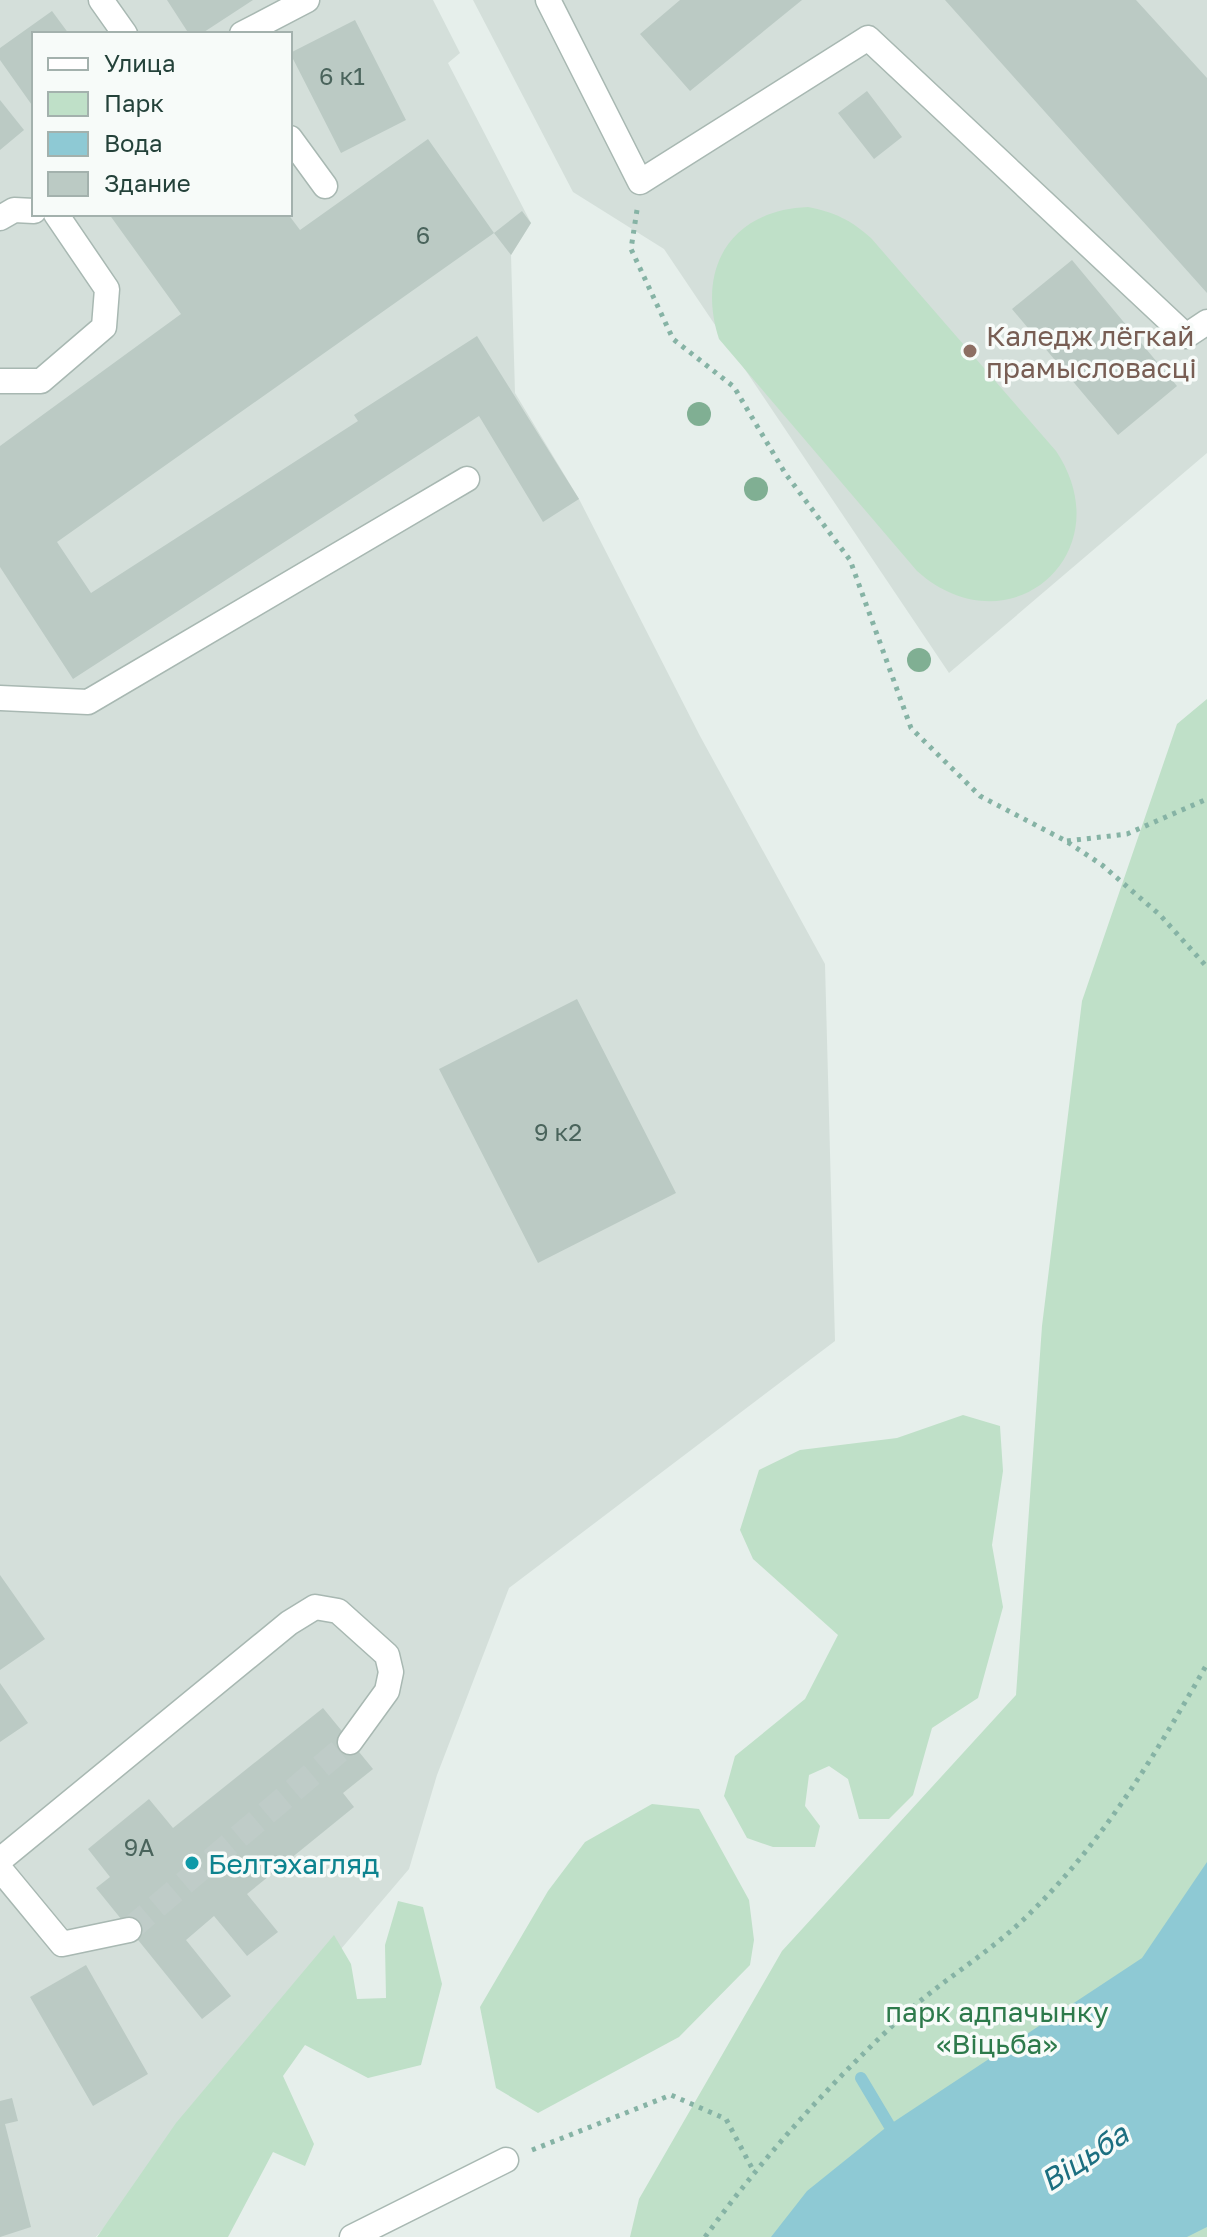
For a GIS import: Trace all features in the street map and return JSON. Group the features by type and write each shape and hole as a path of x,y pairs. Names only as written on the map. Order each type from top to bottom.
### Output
{"street":[{"path":"101,0 124,32"},
{"path":"246,32 307,0"},
{"path":"548,0 640,182 868,38 1186,336 1207,322"},
{"path":"292,141 325,186"},
{"path":"0,218 14,210 32,211"},
{"path":"0,381 41,381 104,327 107,289 57,216"},
{"path":"0,698 88,702 467,479"},
{"path":"0,1860 289,1623 315,1607 338,1611 387,1655 391,1672 387,1691 350,1742"},
{"path":"0,1869 62,1944 129,1930"},
{"path":"352,2237 506,2160"}],"path":[{"path":"640,182 631,249 673,339 734,387 785,473 850,560 911,728 980,796 1066,841 1102,865 1160,915 1207,967"},
{"path":"1066,841 1127,834 1207,799"},
{"path":"705,2237 753,2170 783,2135 905,2014 1022,1921 1105,1831 1160,1748 1207,1664"},
{"path":"506,2160 671,2095 726,2119 753,2170"}],"shaded area":[{"path":"0,0 433,0 460,53 448,63 531,223 511,255 515,393 579,499 700,736 825,964 835,1341 509,1588 437,1775 409,1869 96,2237 0,2237"},
{"name":"Каледж лёгкай прамысловасці","path":"473,0 1207,0 1207,453 949,673 664,249 573,192"}],"green space":[{"path":"808,207 842,218 871,238 1056,451 1073,489 1076,524 1066,555 1046,580 1019,596 987,601 952,594 917,571 719,339 712,289 726,248 740,231 758,219 781,211"},
{"name":"парк адпачынку «Віцьба»","path":"1207,699 1207,2237 630,2237 639,2199 782,1951 1016,1695 1042,1326 1082,1001 1177,724"},
{"path":"963,1415 1000,1426 1003,1471 992,1545 1003,1607 978,1698 932,1728 913,1795 889,1819 859,1819 848,1779 829,1766 809,1775 805,1806 820,1826 815,1847 773,1847 747,1838 724,1796 735,1756 805,1699 838,1635 753,1559 740,1530 759,1470 800,1450 897,1438"},
{"path":"652,1804 699,1809 749,1900 754,1940 750,1965 679,2037 538,2113 496,2088 480,2007 548,1891 585,1842"},
{"path":"398,1901 423,1907 442,1984 421,2065 368,2078 305,2045 283,2076 314,2144 305,2166 273,2152 228,2237 97,2237 176,2123 334,1935 351,1964 357,1999 386,1998 385,1945"}],"water":[{"name":"Віцьба","path":"1207,1862 1207,2227 1187,2237 771,2237 807,2191 889,2125 1142,1958"}],"building":[{"path":"167,0 253,0 204,32 188,32"},
{"path":"680,0 802,0 690,91 640,34"},
{"path":"945,0 1136,0 1207,78 1207,293"},
{"path":"52,11 68,32 32,32 32,105 0,60 0,48"},
{"path":"355,20 406,120 341,153 292,52"},
{"path":"867,91 902,137 874,159 838,113"},
{"path":"0,100 24,130 0,150"},
{"path":"428,139 494,233 57,542 91,593 358,421 354,415 477,336 579,499 543,522 479,416 73,679 0,567 0,446 181,314 110,216 290,216 300,230"},
{"path":"522,211 531,223 511,255 494,233"},
{"path":"1072,260 1177,386 1118,435 1012,309"},
{"path":"577,999 676,1193 538,1263 439,1069"},
{"path":"0,1575 45,1639 0,1670"},
{"path":"0,1683 28,1723 0,1742"},
{"name":"Белтэхагляд","path":"323,1708 373,1769 343,1793 354,1807 247,1894 278,1932 247,1956 214,1916 186,1940 231,1996 202,2019 96,1888 110,1877 88,1849 149,1799 173,1828"},
{"path":"86,1965 148,2074 93,2106 30,1997"},
{"path":"12,2098 18,2121 5,2124 31,2227 0,2237 0,2101"}],"waterway":[{"path":"861,2078 889,2125"}],"tunnel":[{"path":"129,1930 350,1742"}],"place":[{"name":"Каледж лёгкай прамысловасці","path":"970,351"},
{"name":"Белтэхагляд","path":"192,1863"}]}
